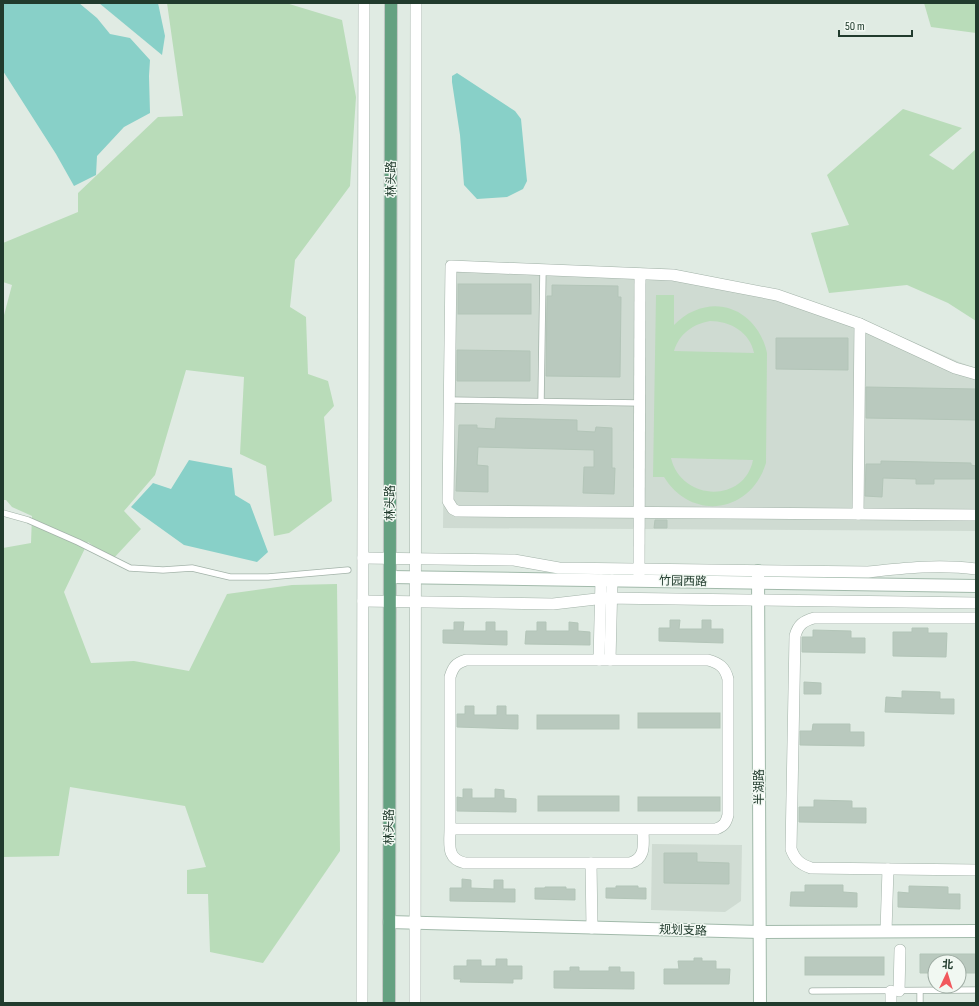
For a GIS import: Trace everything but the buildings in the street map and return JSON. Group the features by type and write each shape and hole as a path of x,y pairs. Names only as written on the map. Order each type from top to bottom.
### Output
{"main road":[{"name":"林头路","path":"389,1003 391,3"}],"street":[{"path":"362,1003 364,3"},
{"path":"415,1003 416,3"},
{"path":"976,374 955,368 860,324 777,295 673,275 451,266 448,501 456,511 976,515"},
{"path":"639,581 640,274"},
{"path":"858,514 860,324"},
{"path":"363,558 514,560 559,568 758,577 868,572 918,567 962,567 976,569"},
{"name":"竹园西路","path":"390,577 639,581 758,577 976,586"},
{"name":"半湖路","path":"758,577 760,1003"},
{"path":"605,660 606,580"},
{"path":"363,601 552,604 606,598 976,603"},
{"path":"976,618 814,618 804,620 798,627 795,636 791,849 794,857 801,864 811,868 976,870"},
{"path":"450,829 643,829 716,829 723,826 727,822 728,815 728,679 722,666 708,660 466,660 454,666 450,677 450,829 451,854 455,859 460,862 630,863 636,862 642,852 643,829"},
{"path":"591,863 592,928"},
{"path":"886,931 888,869"},
{"name":"规划支路","path":"389,922 760,932 976,931"},
{"path":"891,1003 895,991 900,950"}],"lane":[{"path":"541,401 543,269"},
{"path":"449,400 640,403"},
{"path":"3,513 28,520 78,542 130,568 163,570 192,568 230,577 268,577 348,570"},
{"path":"812,991 976,990"},
{"path":"920,991 920,1003"}],"shaded area":[{"path":"446,260 673,269 781,291 882,328 976,368 976,531 443,528"},
{"path":"652,844 742,845 741,901 725,912 651,910"}],"green space":[{"path":"167,3 286,3 342,20 356,97 350,186 295,260 290,307 306,317 308,374 328,381 334,406 324,417 332,501 289,533 274,536 266,466 240,454 244,377 186,370 155,475 124,511 141,529 112,560 88,542 64,592 91,663 134,661 189,671 227,594 292,585 337,584 340,851 263,963 210,952 208,894 187,894 187,870 206,867 185,806 70,787 59,856 3,857 3,548 31,543 32,516 12,507 6,500 3,500 3,319 12,285 3,282 3,243 78,212 78,193 158,117 183,116"},
{"path":"924,3 976,3 976,33 931,27"},
{"path":"903,109 962,128 929,155 953,170 976,149 976,321 948,303 907,285 829,293 811,233 849,225 827,175"},
{"path":"656,295 674,295 674,325 688,314 707,307 719,306 741,314 750,321 757,330 767,353 766,463 758,480 748,493 735,501 720,506 705,506 690,501 676,491 664,477 653,477","holes":["710,321 725,323 738,329 748,339 754,353 674,351 679,340 692,327","671,458 753,460 747,474 738,484 726,490 712,492 699,489 687,483 677,472"]}],"water":[{"path":"3,3 79,3 97,18 110,34 130,38 150,60 150,113 124,127 97,156 96,175 74,186 56,154 3,71"},
{"path":"99,3 158,3 165,36 162,55"},
{"path":"457,73 515,111 521,119 527,181 523,189 507,197 477,199 464,185 460,135 452,82 452,76"},
{"path":"189,460 232,468 235,495 250,504 268,552 257,562 184,545 131,507 153,483 171,489"}]}
